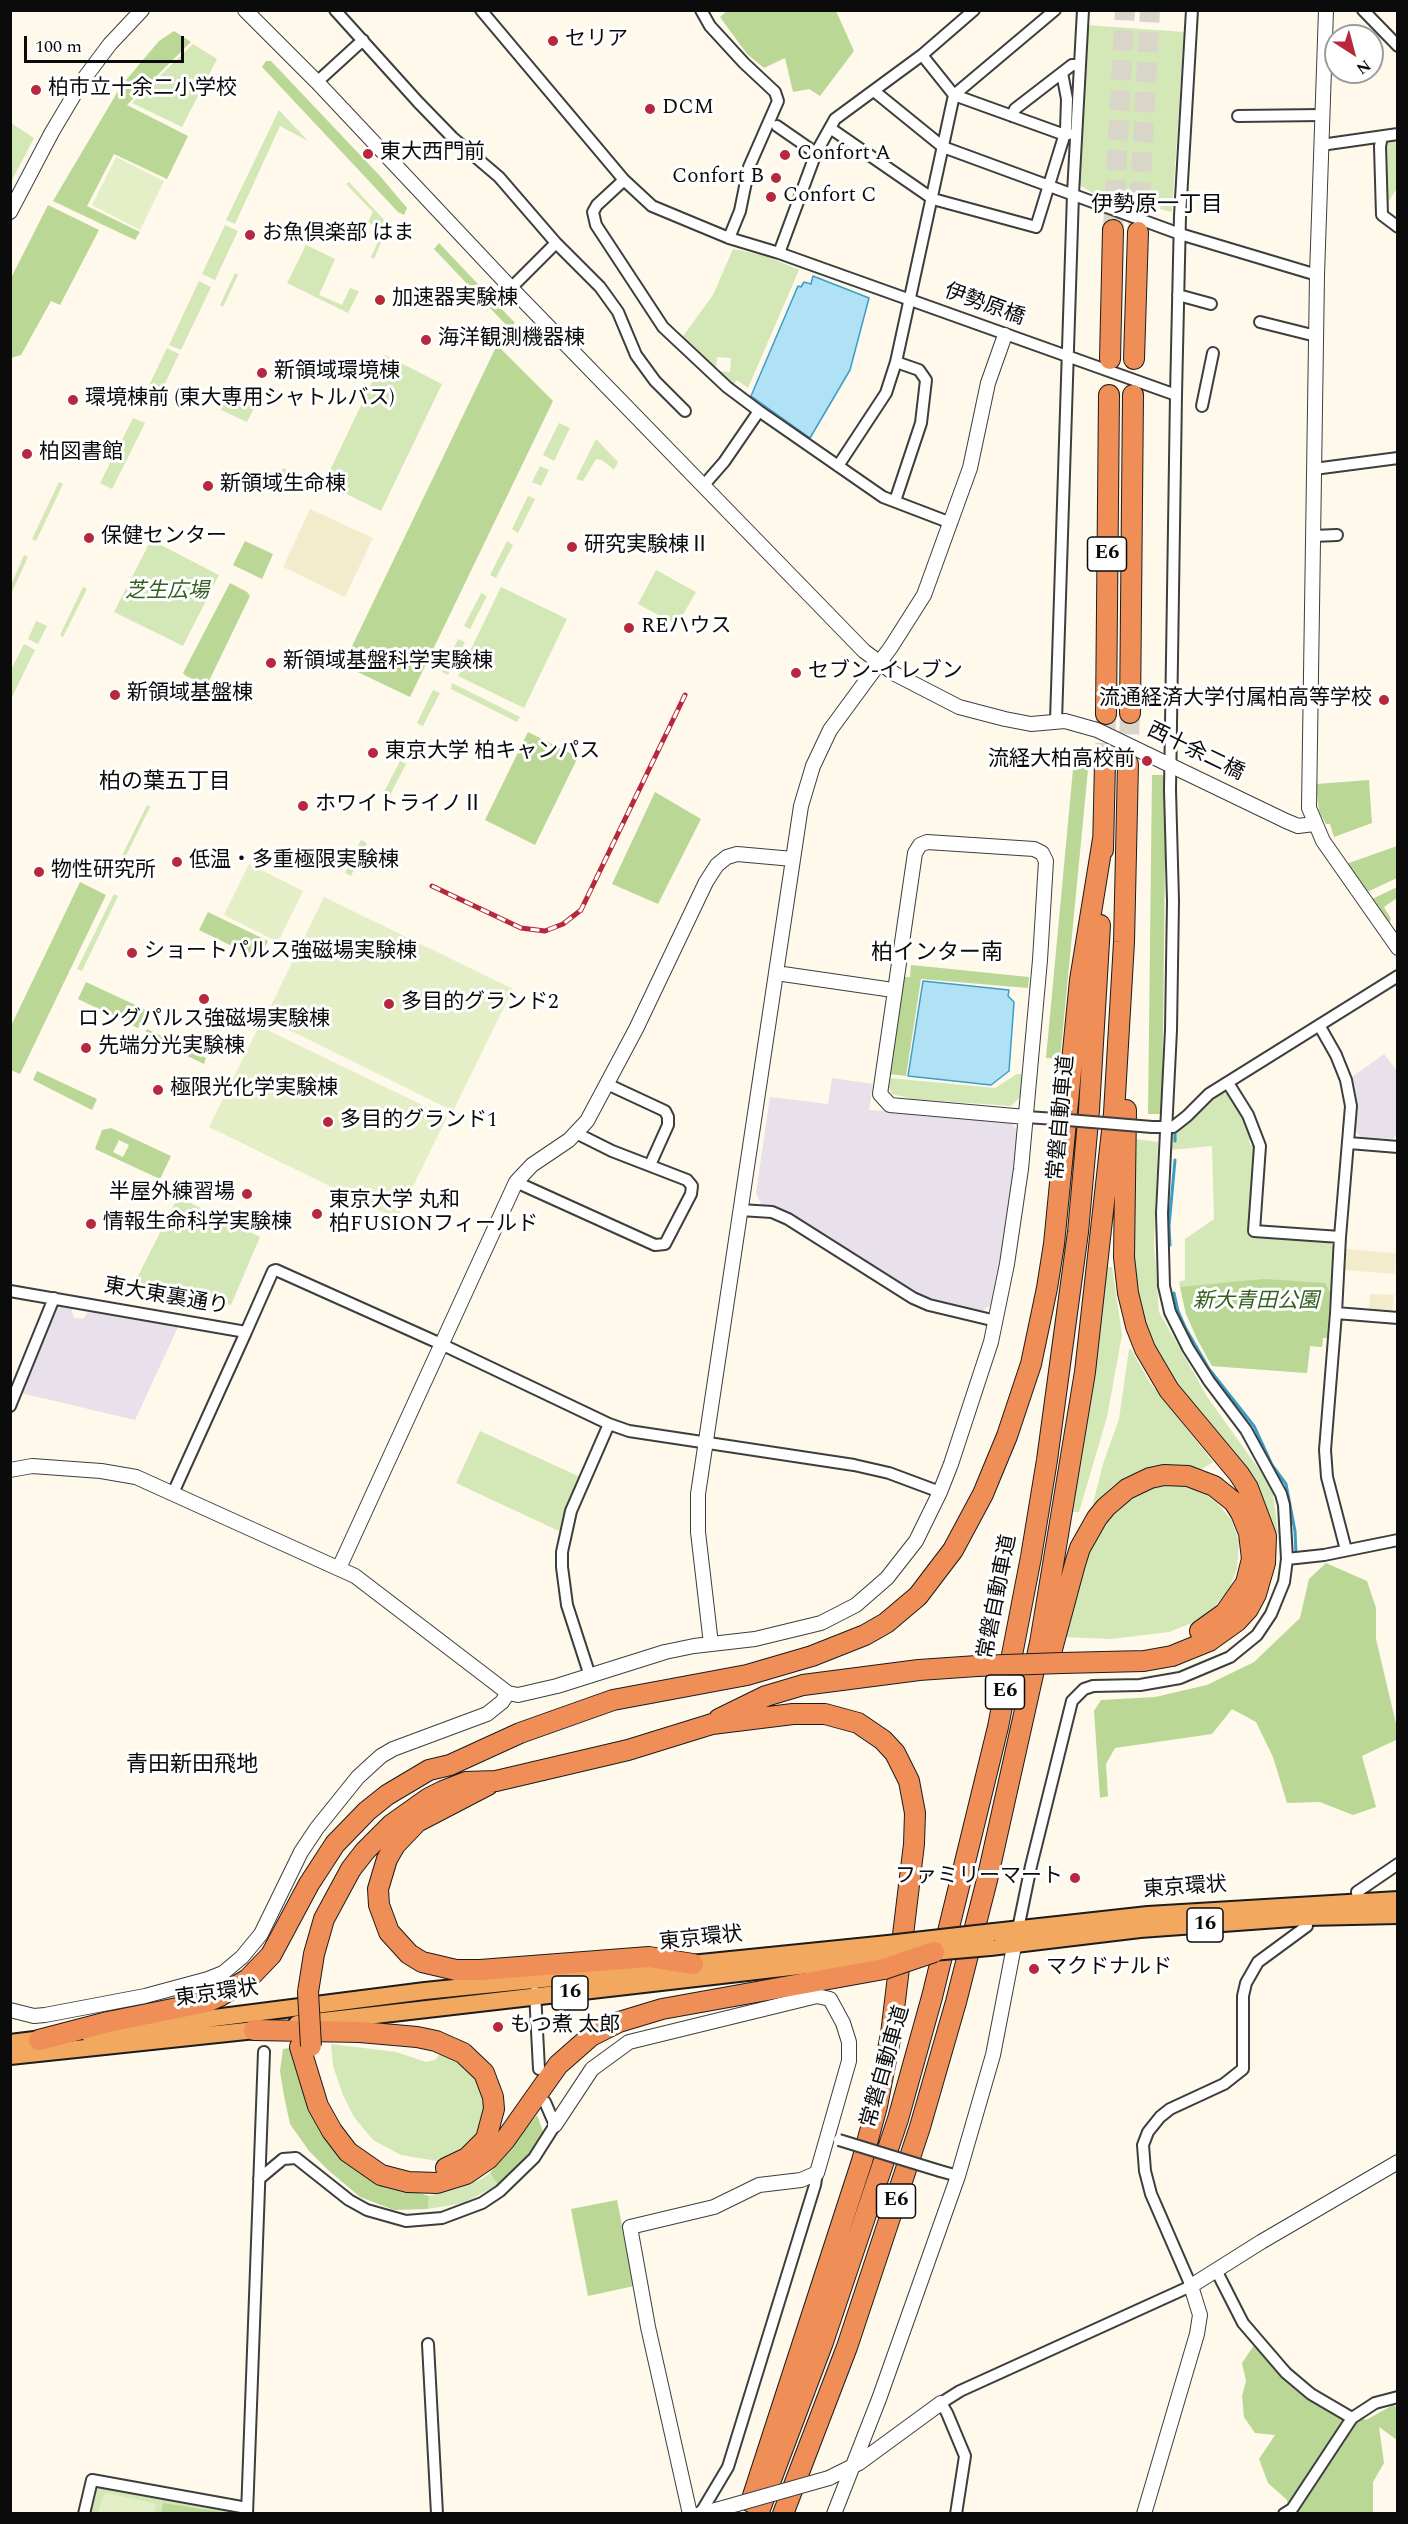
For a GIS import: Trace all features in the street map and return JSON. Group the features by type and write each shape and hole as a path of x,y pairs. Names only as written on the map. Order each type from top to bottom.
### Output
{"highway":[{"path":"1110,358 1113,230"},
{"path":"1134,359 1138,232"},
{"name":"E6","path":"1130,713 1133,394"},
{"name":"E6","path":"1106,714 1109,395"},
{"name":"常磐自動車道","path":"758,2514 823,2342 898,2119 949,1933 998,1727 1047,1460 1078,1232 1098,978 1105,763"},
{"name":"E6","path":"783,2514 847,2347 885,2236 952,2014 987,1880 1040,1643 1085,1372 1114,1113 1124,942 1128,764"},
{"path":"747,1675 846,1643 886,1623 903,1609 933,1579 953,1550 995,1466 1031,1364 1047,1288 1061,1180 1080,980 1103,839"},
{"path":"39,2040 108,2022 191,2006 233,1989 248,1979 271,1955 322,1863 351,1825 380,1800 429,1770 450,1765 520,1733 613,1700 747,1675 978,1659 1064,1657 1144,1661 1172,1656 1209,1641 1237,1621 1248,1609 1262,1579 1267,1550 1261,1520 1248,1488 1239,1474 1180,1404 1155,1369 1139,1334 1128,1293 1124,1257 1124,942"},
{"path":"987,1880 1033,1734 1065,1594 1080,1548 1097,1518 1127,1489 1150,1478 1164,1475 1188,1476 1201,1480 1219,1489 1234,1502 1250,1533 1252,1559 1250,1572 1240,1594 1216,1622 1194,1634 1160,1645 1064,1657"},
{"path":"712,1724 766,1696 803,1685 919,1670 978,1659"},
{"path":"302,1993 324,1919 341,1884 365,1851 391,1825 429,1798 466,1782 496,1781 628,1750 712,1724 808,1713 842,1717 858,1723 883,1740 895,1753 909,1781 915,1813 914,1844 891,2034 877,2106 842,2226 760,2470 748,2514"},
{"path":"450,1765 432,1782 376,1823 344,1860 330,1881 304,1944 302,1993 310,2087 332,2131 348,2152 381,2175 408,2182 437,2183 466,2174 488,2159 505,2140 558,2065 591,2036 619,2022 662,2009 886,1956 934,1952"},
{"path":"496,1781 417,1822 395,1845 387,1859 378,1889 382,1919 397,1944 422,1962 456,1970 649,1957 693,1964"},
{"name":"東京環状","path":"1305,1911 1358,1901 1398,1900"},
{"name":"東京環状","path":"10,2056 254,2030 886,1956 1148,1915 1305,1911 1398,1915"},
{"name":"東京環状","path":"934,1952 992,1939"},
{"name":"東京環状","path":"10,2043 222,2019 403,1993 534,1979 693,1964 886,1956"},
{"path":"254,2030 370,2033 417,2037 441,2043 463,2053 484,2073 493,2097 494,2109 486,2139 468,2158 453,2166 426,2172 398,2169 385,2164 361,2149 340,2123 306,2046"}],"street":[{"path":"10,212 52,132 83,80 110,44 142,10"},
{"name":"西十余二橋","path":"244,10 316,82 846,636 879,663 927,692 984,715 1031,724 1056,721 1097,730 1286,821 1299,826 1314,824"},
{"path":"335,10 418,102 499,177 556,243 600,287 618,312 636,355 656,381 685,411"},
{"name":"伊勢原橋","path":"480,10 624,180 652,206 729,238 778,253 1176,395"},
{"path":"700,10 710,26 775,92 778,101 749,167 740,211 729,238"},
{"path":"778,253 816,153 835,119 922,55 974,10"},
{"path":"838,466 886,393 896,362 954,95 1054,10"},
{"path":"830,128 933,199 1036,227 1048,184 1070,134 1083,10"},
{"path":"834,2514 855,2466 958,2176 993,2055 1016,1936 1068,1714 1077,1695 1093,1686 1140,1684 1180,1678 1205,1670 1230,1657 1257,1635 1271,1614 1284,1582 1287,1559 1284,1505 1281,1494 1246,1430 1209,1381 1188,1348 1167,1303 1163,1276 1162,1213 1171,1030 1178,295 1191,10"},
{"path":"1326,10 1317,275 1309,808 1323,841 1398,948"},
{"path":"1363,10 1398,46"},
{"path":"316,82 363,40"},
{"path":"922,55 954,95 1070,134"},
{"path":"1012,116 1015,109 1072,65 1079,65"},
{"path":"1056,721 1073,194 1070,134 1062,73"},
{"path":"874,91 943,147 1180,234 1317,275"},
{"path":"1238,116 1322,115"},
{"path":"777,126 816,153"},
{"path":"1321,145 1398,134"},
{"path":"1382,137 1380,146 1382,215 1398,227"},
{"path":"624,180 597,205 593,212 596,225 663,327 727,387 883,497 951,523"},
{"path":"511,288 556,243"},
{"path":"1178,295 1211,304"},
{"path":"1260,322 1316,336"},
{"path":"711,1644 698,1532 698,1494 801,806 813,766 839,715 879,663 924,595 970,468 988,382 1005,335"},
{"path":"1202,406 1213,353"},
{"path":"895,501 921,423 926,380 919,369 896,362"},
{"path":"703,486 724,462 759,411"},
{"path":"1314,469 1398,458"},
{"path":"1313,536 1337,535"},
{"path":"10,1470 32,1466 122,1473 172,1493 355,1576 508,1693 518,1695 539,1691 665,1652 788,1633 821,1623 856,1605 900,1564 925,1525 940,1492 976,1389 996,1321 1021,1169 1026,1117 1047,871 1042,853 1034,849 1023,848 927,842 920,845 915,854 880,1081 880,1094 883,1100 890,1105 1026,1117 1167,1127 1180,1122 1200,1101 1398,976"},
{"path":"339,1568 516,1182 532,1165 576,1133 587,1121 636,1029 706,882 717,865 727,857 738,854 793,859"},
{"path":"776,973 893,990"},
{"path":"1319,1025 1336,1055 1346,1080 1352,1106 1325,1450 1327,1477 1346,1550"},
{"path":"1228,1083 1248,1115 1260,1146 1254,1231 1340,1237"},
{"path":"607,1084 665,1111 668,1125 650,1164"},
{"path":"516,1182 655,1245 662,1246 668,1241 691,1194 692,1186 687,1180 612,1151 576,1133"},
{"path":"1349,1143 1398,1148"},
{"path":"740,1210 772,1212 788,1219 913,1298 929,1305 996,1321"},
{"name":"東大東裏通り","path":"10,1291 246,1332 273,1271 276,1270 441,1344"},
{"path":"10,1406 54,1298"},
{"path":"1336,1313 1398,1318"},
{"path":"172,1493 246,1332"},
{"path":"441,1344 609,1424 643,1434 854,1465 889,1473 940,1492"},
{"path":"590,1676 567,1605 562,1552 571,1511 609,1424"},
{"path":"1287,1559 1398,1540"},
{"path":"10,2010 34,2016 45,2015 145,1996 223,1973 242,1957 261,1934 302,1852 317,1828 358,1777 381,1756 393,1749 487,1714 502,1702 508,1693"},
{"path":"1358,1901 1358,1892 1398,1864"},
{"path":"1144,2514 1197,2334 1200,2315 1191,2286 1151,2194 1145,2171 1143,2145 1148,2132 1170,2109 1224,2084 1244,2069 1243,1996 1246,1983 1258,1962 1307,1926 1305,1911"},
{"path":"534,1979 539,2069"},
{"path":"260,2178 283,2159 296,2158 349,2200 368,2210 406,2221 442,2218 482,2203 500,2191 534,2158 592,2069 629,2042 818,1996 830,1999 836,2008 849,2042 849,2061 834,2138 817,2173 728,2467 700,2514"},
{"path":"84,2514 92,2480 247,2511 264,2052"},
{"path":"545,2102 555,2125"},
{"path":"834,2138 958,2176"},
{"path":"700,2514 829,2478 855,2466 960,2391 1191,2286 1398,2162"},
{"path":"690,2514 644,2304 630,2227 702,2211 759,2185 801,2180 817,2173"},
{"path":"1216,2270 1243,2323 1286,2373 1311,2394 1352,2418"},
{"path":"428,2344 437,2514"},
{"path":"1284,2514 1292,2509 1352,2418 1375,2403 1398,2397"},
{"path":"941,2403 948,2413 965,2456 956,2514"},
{"path":"870,2424 882,2436 893,2439"}],"shaded area":[{"path":"310,509 373,538 345,597 283,567"},
{"path":"1384,1054 1397,1071 1397,1134 1393,1139 1361,1137 1355,1131 1356,1094 1352,1077"},
{"path":"832,1078 873,1084 869,1110 1009,1119 1019,1134 994,1303 979,1313 948,1306 910,1290 787,1212 762,1206 756,1193 770,1097 828,1104"},
{"path":"1346,1249 1396,1253 1395,1274 1344,1270"},
{"path":"1370,1294 1394,1295 1392,1313 1369,1312"},
{"path":"57,1306 71,1308 74,1318 83,1319 88,1312 178,1327 135,1420 21,1393 53,1309"}],"green space":[{"path":"727,11 836,11 854,51 820,96 809,89 793,92 785,58 764,68 747,54 720,17"},
{"path":"1087,25 1184,32 1172,212 1160,209 1162,201 1100,197 1079,185"},
{"path":"174,31 191,42 127,105 188,136 167,179 114,154 87,206 140,232 135,240 53,201 121,86 159,41"},
{"path":"193,44 217,59 182,127 132,103"},
{"path":"266,61 271,61 380,176 407,208 404,215 398,212 262,67"},
{"path":"279,110 308,141 280,126 235,224 226,220"},
{"path":"11,123 34,138 11,182"},
{"path":"1397,140 1397,188 1385,207 1385,146 1388,142"},
{"path":"116,157 164,181 140,230 92,205"},
{"path":"349,182 386,222 386,231 374,259 371,257 380,237 376,235 379,228 368,222 373,212 346,184"},
{"path":"48,205 99,230 60,305 51,301 21,355 11,358 11,278"},
{"path":"225,225 238,231 215,280 202,274"},
{"path":"439,243 515,323 509,328 434,249"},
{"path":"306,245 335,259 319,295 342,305 350,288 359,291 348,313 287,283"},
{"path":"733,249 766,256 799,270 748,388 737,380 732,386 681,339 713,295","holes":["717,357 731,358 730,372 716,371"]},
{"path":"235,273 238,275 223,307 220,305"},
{"path":"199,281 211,287 181,350 169,345"},
{"path":"497,345 553,401 410,697 343,665"},
{"path":"167,348 179,354 154,406 142,400"},
{"path":"385,355 442,384 381,511 324,483"},
{"path":"231,390 257,402 247,422 221,410"},
{"path":"133,418 145,423 112,489 100,483"},
{"path":"559,423 570,428 554,461 543,455"},
{"path":"596,439 618,462 614,470 602,460 596,459 583,481 576,479"},
{"path":"540,466 549,470 541,486 532,482"},
{"path":"283,468 307,479 304,485 298,488 282,480 280,475"},
{"path":"59,482 63,484 36,541 32,539"},
{"path":"528,496 535,499 518,533 512,529"},
{"name":"芝生広場","path":"151,540 219,575 183,646 114,612"},
{"path":"245,541 273,554 262,579 233,565"},
{"path":"507,541 513,545 496,578 490,575"},
{"path":"24,555 28,557 11,594 11,585"},
{"path":"656,570 696,592 677,625 638,604"},
{"path":"230,583 250,596 207,685 183,673"},
{"path":"83,587 87,589 63,637 60,635"},
{"path":"501,587 567,619 524,708 458,676"},
{"path":"481,593 487,596 470,629 464,626"},
{"path":"36,621 47,626 38,644 28,639"},
{"path":"458,639 465,642 448,675 442,672"},
{"path":"24,644 35,650 11,699 11,670"},
{"path":"452,683 520,717 517,722 451,689"},
{"path":"433,690 440,693 423,726 417,723"},
{"path":"528,732 578,757 535,845 485,820"},
{"path":"1075,748 1090,749 1060,1059 1046,1058"},
{"path":"400,761 406,764 389,797 383,794"},
{"path":"1152,775 1166,775 1162,1114 1148,1114"},
{"path":"1369,780 1372,823 1334,837 1330,824 1326,824 1319,812 1316,784"},
{"path":"655,792 701,819 658,904 612,884"},
{"path":"147,805 150,807 115,878 112,876"},
{"path":"361,840 367,843 351,876 345,873"},
{"path":"1397,846 1397,878 1367,892 1346,864"},
{"path":"249,864 303,891 278,942 224,915"},
{"path":"80,882 106,895 20,1074 11,1070 11,1026"},
{"path":"1397,887 1397,898 1384,907 1391,919 1389,924 1372,899"},
{"path":"114,894 118,896 82,971 77,969"},
{"name":"多目的グランド2","path":"324,897 513,989 453,1111 265,1018"},
{"path":"208,912 268,941 259,959 199,930"},
{"path":"911,965 1029,977 1028,988 921,979 906,1076 889,1074 900,977 910,977"},
{"path":"86,982 146,1010 138,1028 78,999"},
{"name":"多目的グランド1","path":"259,1026 447,1117 397,1219 209,1127"},
{"path":"147,1029 206,1058 204,1064 144,1035"},
{"path":"37,1071 97,1099 92,1110 33,1080"},
{"path":"1017,1074 1022,1074 1022,1095 1011,1106 912,1099 892,1094 889,1087 889,1078 995,1088"},
{"name":"新大青田公園","path":"1222,1092 1229,1094 1243,1113 1253,1139 1249,1140 1250,1145 1254,1145 1255,1159 1250,1235 1328,1241 1334,1247 1327,1338 1323,1338 1322,1347 1310,1346 1307,1373 1212,1366 1186,1314 1179,1282 1185,1280 1185,1239 1214,1219 1212,1146 1170,1150 1172,1134"},
{"path":"111,1128 171,1156 160,1179 95,1149 102,1130","holes":["119,1140 129,1145 123,1157 113,1152"]},
{"path":"1135,1139 1158,1142 1154,1242 1159,1312 1208,1398 1261,1472 1273,1493 1278,1533 1273,1534 1266,1507 1251,1475 1234,1451 1192,1405 1155,1351 1133,1296"},
{"path":"178,1197 260,1237 231,1305 133,1286"},
{"path":"1106,1267 1112,1267 1122,1335 1107,1417 1079,1512 1072,1512"},
{"path":"1264,1279 1325,1283 1330,1292 1327,1338 1323,1338 1322,1347 1310,1346 1307,1373 1212,1366 1197,1339 1186,1314 1180,1287"},
{"path":"1129,1349 1150,1383 1213,1462 1202,1469 1175,1465 1145,1469 1113,1486 1092,1507 1103,1464 1119,1419"},
{"path":"480,1431 580,1477 559,1531 456,1483"},
{"path":"1165,1480 1191,1485 1215,1501 1231,1519 1239,1541 1237,1569 1229,1589 1215,1606 1197,1621 1169,1632 1111,1639 1064,1637 1090,1543 1107,1514 1134,1490"},
{"path":"1326,1563 1367,1581 1376,1608 1376,1639 1398,1739 1362,1756 1376,1807 1353,1815 1320,1802 1287,1803 1273,1757 1256,1722 1232,1709 1212,1734 1115,1748 1106,1764 1108,1796 1100,1798 1094,1711 1101,1700 1155,1697 1207,1685 1254,1662 1300,1618 1309,1579"},
{"path":"331,2044 396,2052 426,2062 435,2060 443,2050 462,2059 487,2089 483,2133 466,2152 443,2162 401,2155 373,2140 354,2117 343,2095 333,2066"},
{"path":"291,2048 335,2149 354,2169 376,2180 429,2196 428,2209 394,2210 360,2197 309,2151 290,2124 284,2096 280,2071 283,2049"},
{"path":"537,2115 544,2134 523,2164 498,2185 490,2173"},
{"path":"490,2173 498,2185 463,2203 428,2209 429,2196 480,2180"},
{"path":"617,2200 634,2286 588,2296 571,2209"},
{"path":"1261,2335 1276,2354 1322,2395 1366,2420 1393,2405 1397,2407 1397,2440 1379,2427 1384,2463 1373,2482 1373,2513 1289,2513 1287,2500 1268,2483 1259,2459 1275,2435 1255,2433 1244,2417 1242,2396 1246,2381 1242,2363"},
{"path":"100,2487 240,2513 89,2514 95,2490"},
{"path":"107,2493 156,2504 154,2513 98,2513 103,2496"},
{"path":"163,2503 227,2513 161,2513"}],"water":[{"path":"813,276 869,298 850,370 810,438 751,396 798,286 801,287 804,282 811,284"},
{"path":"923,981 1009,990 1008,996 1014,1002 1009,1071 991,1085 908,1076"}],"waterway":[{"path":"1175,1131 1175,1141"},
{"path":"1170,1245 1169,1226 1175,1160"},
{"path":"1174,1293 1178,1311 1186,1329 1209,1369 1254,1426 1272,1465 1286,1484 1295,1531 1296,1553"}],"tunnel":[{"path":"1113,230 1125,10"},
{"path":"1138,232 1150,10"},
{"path":"1128,764 1130,713"},
{"path":"1105,763 1106,714"}],"railway":[{"path":"432,886 521,928 545,931 563,924 581,910 685,695"}],"place":[{"name":"セリア","path":"553,41"},
{"name":"柏市立十余二小学校","path":"36,90"},
{"name":"DCM","path":"650,109"},
{"name":"東大西門前","path":"368,154"},
{"name":"Confort A","path":"785,155"},
{"name":"Confort B","path":"776,178"},
{"name":"Confort C","path":"771,197"},
{"name":"お魚倶楽部 はま","path":"250,235"},
{"name":"加速器実験棟","path":"380,300"},
{"name":"海洋観測機器棟","path":"426,340"},
{"name":"新領域環境棟","path":"262,373"},
{"name":"環境棟前 (東大専用シャトルバス)","path":"73,400"},
{"name":"柏図書館","path":"27,454"},
{"name":"新領域生命棟","path":"208,486"},
{"name":"保健センター","path":"89,538"},
{"name":"研究実験棟Ⅱ","path":"572,547"},
{"name":"REハウス","path":"629,628"},
{"name":"新領域基盤科学実験棟","path":"271,663"},
{"name":"セブン-イレブン","path":"796,673"},
{"name":"新領域基盤棟","path":"115,695"},
{"name":"流通経済大学付属柏高等学校","path":"1384,700"},
{"name":"東京大学 柏キャンパス","path":"373,753"},
{"name":"流経大柏高校前","path":"1147,761"},
{"name":"ホワイトライノⅡ","path":"303,806"},
{"name":"低温・多重極限実験棟","path":"177,862"},
{"name":"物性研究所","path":"39,872"},
{"name":"ショートパルス強磁場実験棟","path":"132,953"},
{"name":"ロングパルス強磁場実験棟","path":"204,999"},
{"name":"多目的グランド2","path":"389,1004"},
{"name":"先端分光実験棟","path":"86,1048"},
{"name":"極限光化学実験棟","path":"158,1090"},
{"name":"多目的グランド1","path":"328,1122"},
{"name":"半屋外練習場","path":"247,1194"},
{"name":"東京大学 丸和 柏FUSIONフィールド","path":"317,1214"},
{"name":"情報生命科学実験棟","path":"91,1224"},
{"name":"ファミリーマート","path":"1075,1878"},
{"name":"マクドナルド","path":"1034,1969"},
{"name":"もつ煮 太郎","path":"498,2027"}],"district":[{"name":"伊勢原一丁目","path":"1157,207"},
{"name":"柏の葉五丁目","path":"165,784"},
{"name":"柏インター南","path":"937,955"},
{"name":"青田新田飛地","path":"192,1767"}]}
